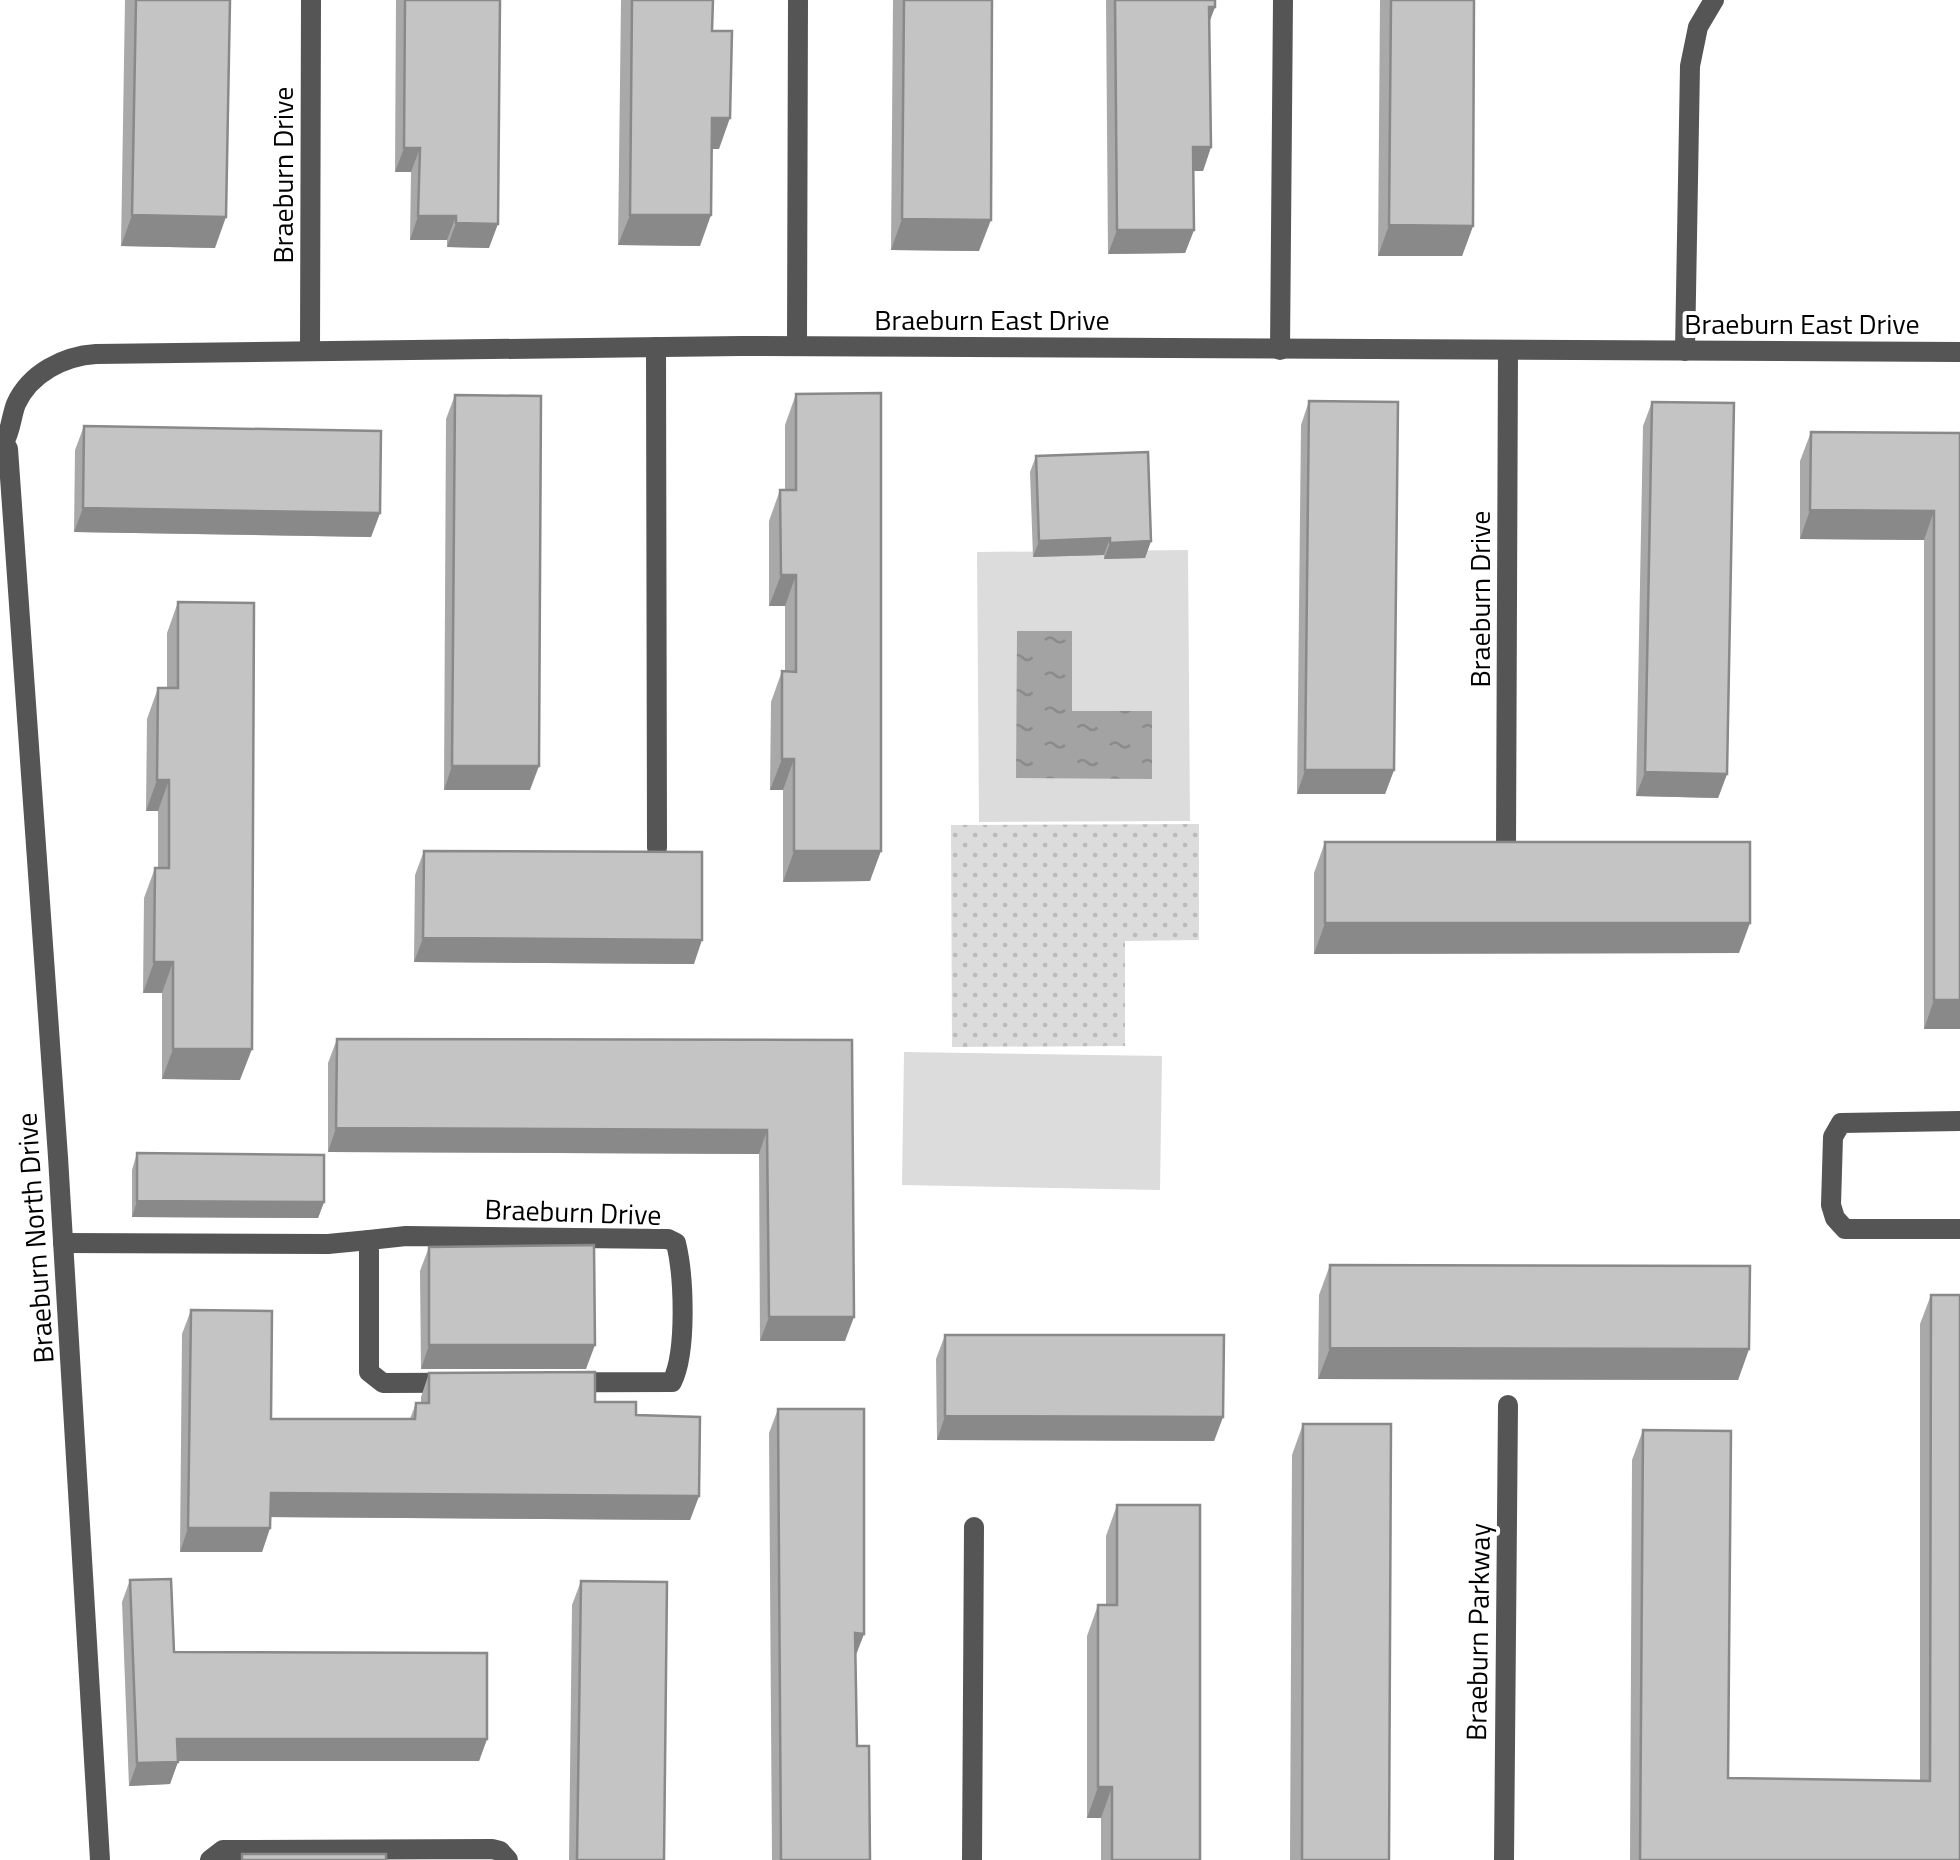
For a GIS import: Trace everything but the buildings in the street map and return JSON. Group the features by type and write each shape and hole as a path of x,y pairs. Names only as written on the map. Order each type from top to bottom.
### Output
{"street":[{"name":"Braeburn Drive","path":"310,351 311,0"},
{"path":"797,346 798,0"},
{"path":"1280,350 1282,0"},
{"path":"1685,351 1690,66 1698,27 1714,0"},
{"name":"Braeburn East Drive","path":"32,383 47,369 77,355 310,351 797,346 1960,352"},
{"path":"656,347 657,848"},
{"name":"Braeburn Drive","path":"1506,848 1508,351"},
{"name":"Braeburn North Drive","path":"32,383 16,404 4,442 8,449 63,1243 100,1860"},
{"path":"1960,1121 1841,1123 1833,1137 1831,1204 1835,1218 1845,1229 1960,1229"},
{"name":"Braeburn Drive","path":"63,1243 328,1244 406,1236 668,1238 676,1243 679,1254 679,1367 672,1382 660,1384 383,1383 369,1372 370,1240"},
{"name":"Braeburn Parkway","path":"1504,1860 1508,1406"},
{"path":"972,1860 974,1527"},
{"path":"210,1860 223,1850 473,1849 500,1851 508,1860"}],"shaded area":[{"path":"1188,550 1190,821 979,822 977,552"},
{"path":"1199,824 1199,940 1125,941 1125,1046 952,1047 951,825"},
{"path":"904,1052 1162,1056 1160,1190 902,1185"}],"water":[{"path":"1017,631 1072,631 1072,711 1152,711 1152,779 1016,778"}]}
